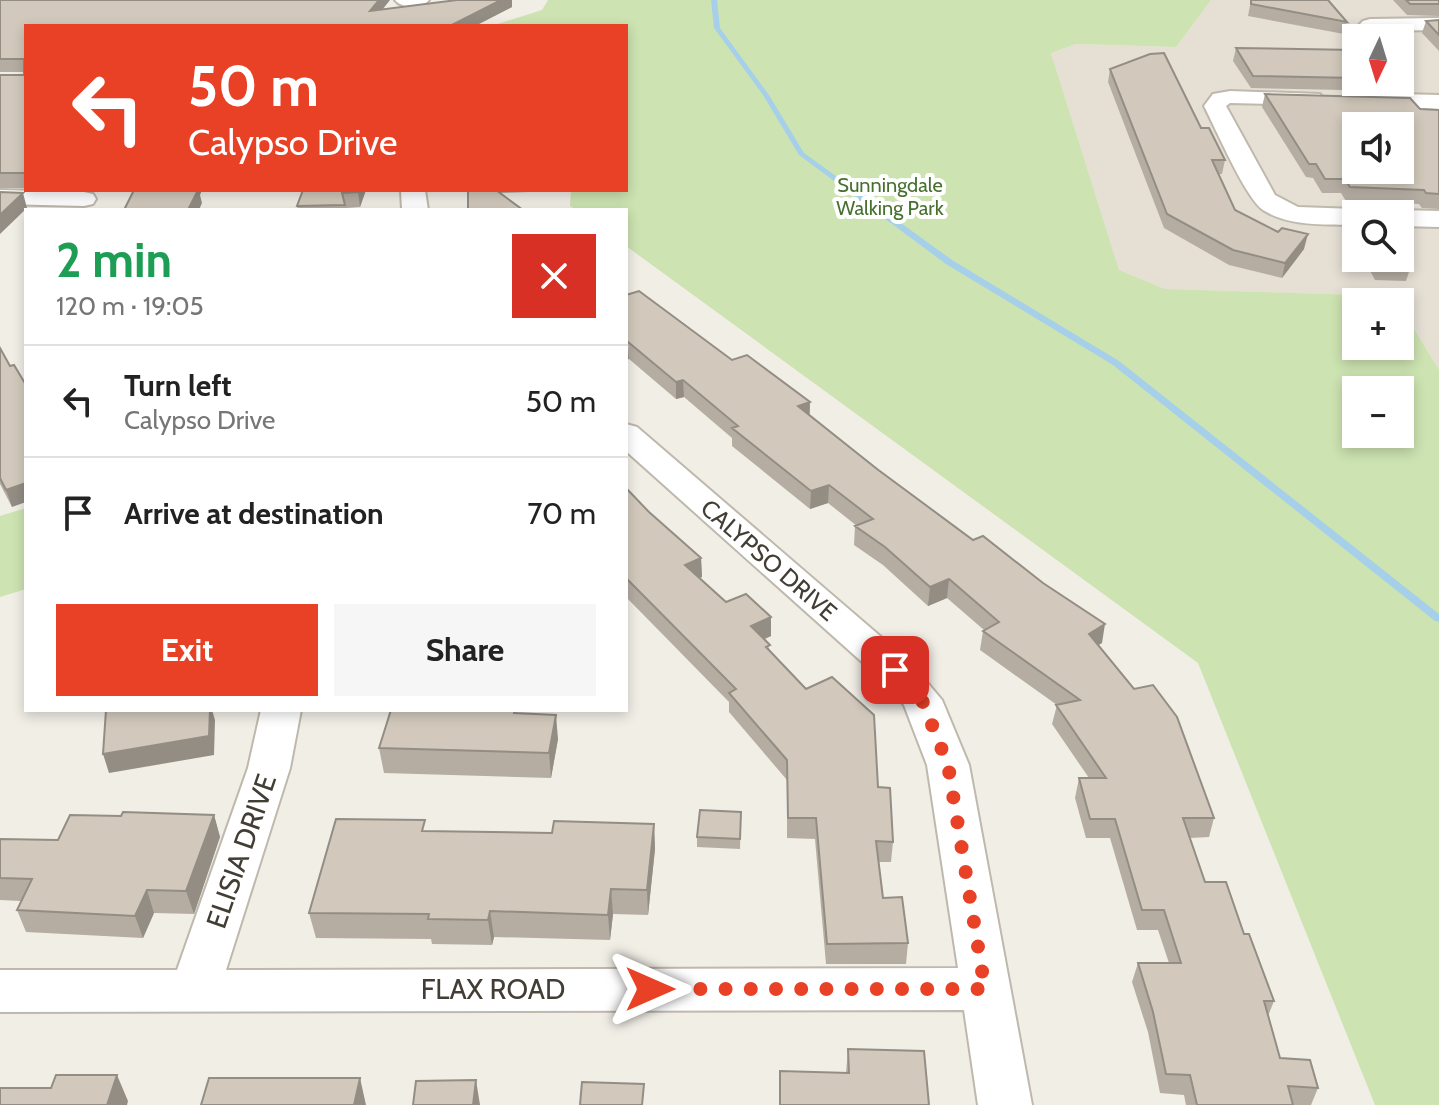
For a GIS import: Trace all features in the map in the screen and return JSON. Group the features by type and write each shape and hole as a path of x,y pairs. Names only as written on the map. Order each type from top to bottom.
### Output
{"street":[{"path":"404,0 420,0"},
{"path":"1414,24 1439,24"},
{"path":"1414,88 1432,102"},
{"path":"1342,216 1294,214 1272,206 1265,199 1215,106 1221,99 1230,97 1432,102"},
{"path":"0,197 84,200"},
{"path":"1414,218 1439,219"},
{"name":"CALYPSO DRIVE","path":"628,436 895,670 922,700 948,765 1005,1105"},
{"name":"ELISIA DRIVE","path":"194,991 269,768 281,712"},
{"name":"FLAX ROAD","path":"0,991 985,989"}],"shaded area":[{"path":"1211,0 1439,0 1439,370 1414,328 1414,288 1342,288 1342,294 1165,289 1119,270 1051,53 1076,44 1176,47"}],"green space":[{"name":"Sunningdale Walking Park","path":"548,0 1211,0 1176,47 1076,44 1051,53 1119,270 1165,289 1342,294 1342,360 1414,360 1414,328 1439,370 1439,1105 1375,1105 1198,663 628,247 628,208 570,206 571,192 628,192 628,24 497,24 542,10"},
{"path":"24,509 24,590 0,597 0,516"}],"building":[{"path":"0,0 379,0 370,11 457,0 501,0 454,24 24,24 24,59 0,59"},
{"path":"1251,0 1328,0 1347,22 1251,4"},
{"path":"1406,0 1439,0 1439,4 1410,4"},
{"path":"1439,20 1439,35 1426,21"},
{"path":"1236,48 1342,50 1342,78 1253,76"},
{"path":"1164,53 1201,128 1209,128 1225,160 1212,160 1235,210 1278,232 1282,228 1308,234 1285,263 1233,250 1167,214 1110,69 1150,54"},
{"path":"0,75 24,75 24,173 0,173"},
{"path":"1265,94 1410,98 1420,109 1439,110 1439,194 1424,190 1350,187 1348,184 1414,184 1414,112 1342,112 1342,179 1325,179 1316,164 1309,164"},
{"path":"0,192 23,193 0,215"},
{"path":"133,192 197,192 189,208 125,208"},
{"path":"302,192 358,192 342,193 345,205 297,206"},
{"path":"468,192 499,192 520,208 468,208"},
{"path":"639,291 732,360 747,355 810,402 798,406 877,469 973,540 983,536 1043,583 1105,624 1089,634 1134,689 1153,685 1177,717 1214,818 1183,818 1205,882 1226,882 1244,934 1249,934 1274,1001 1264,1001 1280,1058 1310,1060 1318,1088 1288,1086 1293,1105 1197,1105 1190,1075 1166,1074 1153,1012 1138,963 1181,963 1164,910 1142,910 1115,819 1090,819 1079,778 1106,778 1056,705 1080,700 983,631 999,622 949,579 930,587 885,547 855,526 873,519 829,485 811,491 732,428 738,426 683,380 676,382 628,342 628,294"},
{"path":"0,348 24,382 24,484 6,490 0,478"},
{"path":"628,490 701,558 685,565 726,602 746,594 771,617 751,626 770,645 766,647 806,689 832,677 874,715 878,787 890,788 893,842 876,841 883,898 902,897 908,943 827,944 816,818 788,818 787,760 729,693 736,689 628,580"},
{"path":"106,712 210,712 209,736 103,754"},
{"path":"390,712 556,715 549,753 379,748"},
{"path":"700,810 741,812 740,839 697,837"},
{"path":"123,812 214,815 186,891 147,890 135,916 17,910 32,879 0,878 0,839 58,840 70,815 121,816"},
{"path":"336,819 425,820 422,831 552,833 554,821 654,824 647,890 611,889 608,915 490,911 488,920 428,919 429,914 309,913"},
{"path":"848,1049 924,1051 929,1105 780,1105 780,1071 849,1073"},
{"path":"56,1075 117,1075 107,1105 0,1105 0,1088 51,1088"},
{"path":"209,1078 360,1078 354,1105 201,1105"},
{"path":"476,1080 473,1105 413,1105 416,1081"},
{"path":"582,1082 644,1084 642,1105 580,1105"}],"waterway":[{"path":"714,0 717,28 766,95 801,154 949,262 1116,363 1439,619"}],"route":[{"path":"650,989 985,989 948,765 922,700 895,670"}]}
